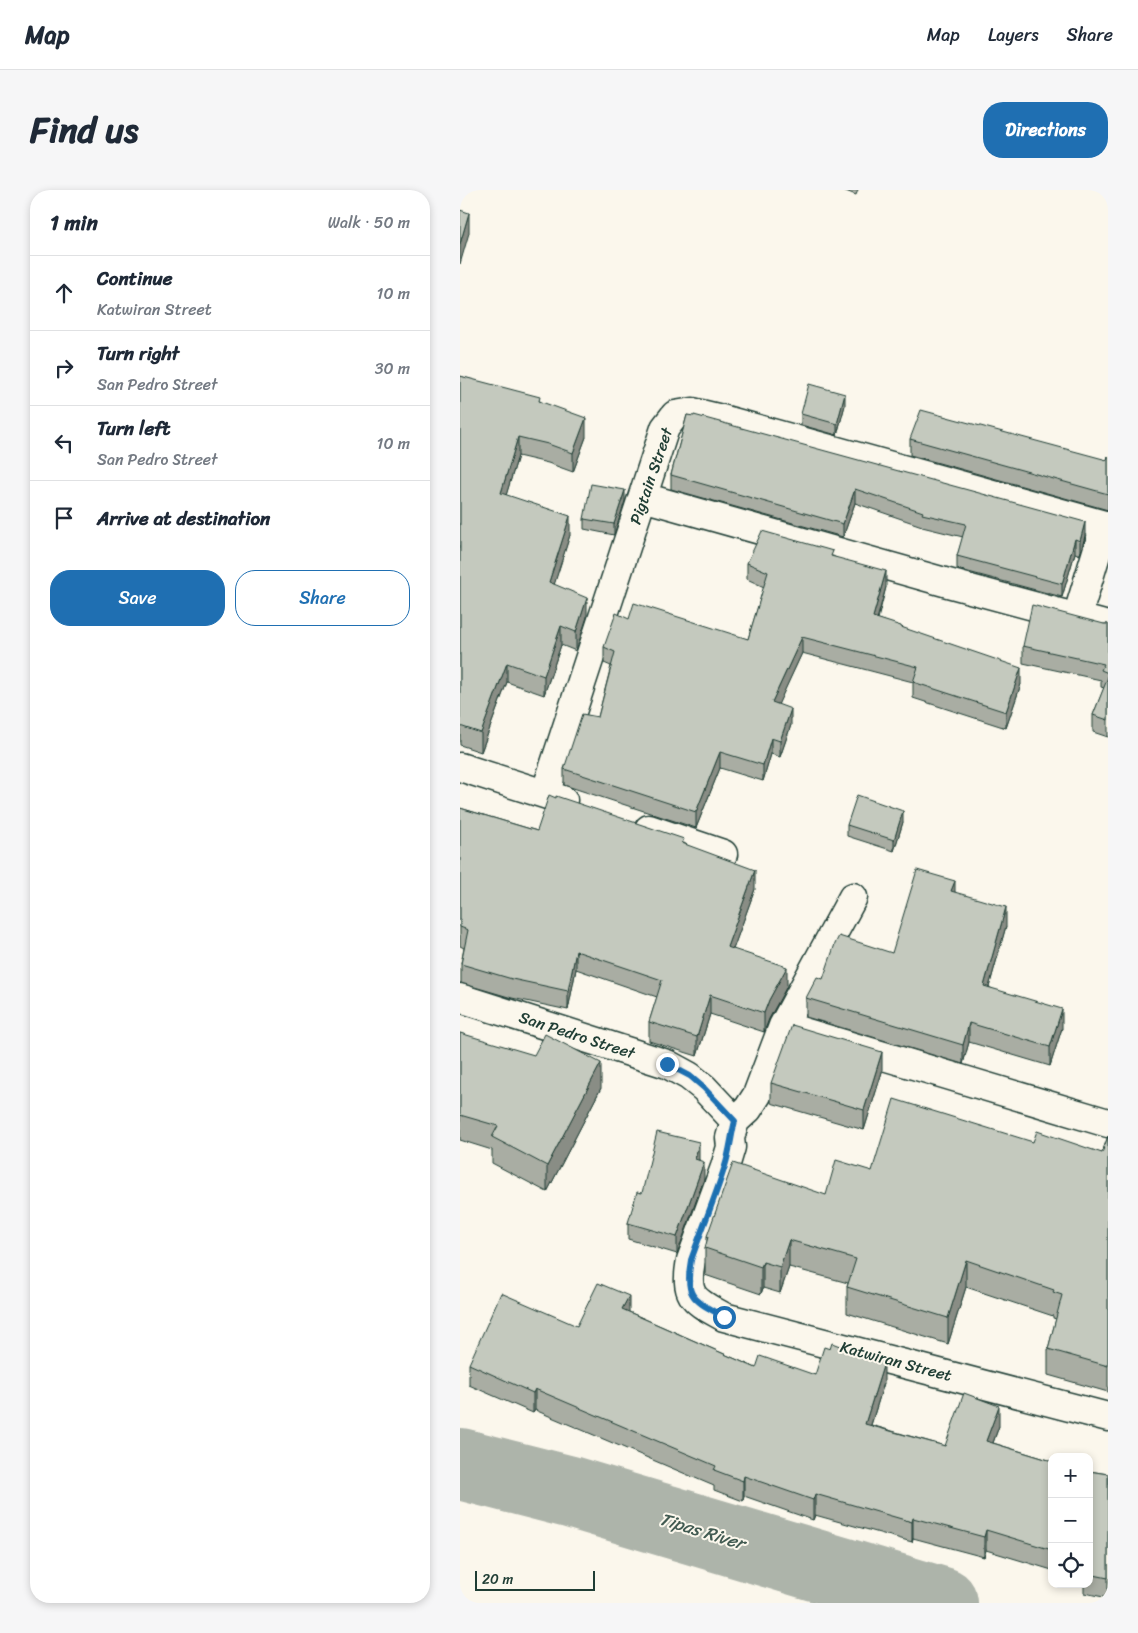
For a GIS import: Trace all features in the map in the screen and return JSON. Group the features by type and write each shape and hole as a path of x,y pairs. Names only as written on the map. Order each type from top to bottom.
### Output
{"street":[{"name":"Pigtain Street","path":"545,794 666,428 675,415 693,412 718,418 1106,525"},
{"path":"643,497 1108,626"},
{"path":"1077,617 1106,525"},
{"path":"460,767 582,807"},
{"path":"629,822 722,854"},
{"path":"735,1121 748,1109 757,1095 783,1026 854,897"},
{"name":"San Pedro Street","path":"460,998 667,1064 690,1076 735,1121"},
{"path":"783,1026 1108,1123"},
{"name":"Katwiran Street","path":"735,1121 730,1138 731,1147 725,1167 691,1260 688,1275 690,1293 698,1303 724,1317 1108,1417"}],"building":[{"path":"460,210 469,213 460,244"},
{"path":"460,376 540,397 539,401 586,418 573,453 548,444 518,437 501,493 570,516 549,582 587,598 576,632 561,626 544,676 507,663 481,733 460,726"},
{"path":"809,384 845,394 837,424 801,414"},
{"path":"921,410 1107,460 1108,456 1108,494 910,439"},
{"path":"687,415 694,415 1085,522 1080,541 1075,539 1062,584 957,556 966,524 922,514 923,512 855,489 843,524 671,475"},
{"path":"591,484 625,490 614,524 584,519"},
{"path":"762,531 833,551 831,556 886,571 873,617 1021,668 1006,712 913,682 918,667 802,637 772,702 791,709 780,741 771,738 763,765 720,752 696,812 564,769 582,714 598,717 615,652 604,647 616,613 629,619 634,603 748,639 768,572 747,563"},
{"path":"1032,605 1108,624 1108,673 1101,670 1104,664 1023,646"},
{"path":"1108,677 1108,720 1093,715"},
{"path":"549,795 684,839 682,843 755,870 727,947 787,967 764,1013 710,995 697,1037 649,1022 662,980 576,951 568,991 512,979 461,964 468,930 460,927 460,808 537,831"},
{"path":"857,795 903,811 894,840 847,825"},
{"path":"917,870 955,881 951,891 1006,907 984,986 1062,1009 1050,1047 969,1023 963,1045 806,998 817,977 823,979 839,936 892,953"},
{"path":"792,1025 882,1052 864,1110 771,1083"},
{"path":"460,1033 534,1055 545,1034 601,1063 547,1166 492,1137 498,1126 460,1115"},
{"path":"894,1099 1033,1142 1037,1131 1102,1153 1108,1136 1108,1366 1048,1349 1062,1295 1053,1292 1054,1290 966,1260 948,1318 847,1287 856,1259 789,1240 780,1267 763,1262 761,1267 705,1248 707,1236 733,1163 826,1195 836,1160 872,1171"},
{"path":"657,1132 699,1142 695,1159 704,1162 677,1237 628,1223 637,1192 642,1193"},
{"path":"598,1283 629,1296 622,1309 756,1368 760,1356 815,1375 824,1347 830,1349 832,1343 884,1363 865,1424 945,1446 964,1393 999,1406 986,1441 1048,1460 1048,1549 986,1530 984,1537 913,1518 912,1522 815,1494 813,1500 744,1476 743,1481 714,1470 716,1466 535,1389 533,1393 469,1364 501,1293 577,1326"},
{"path":"1093,1472 1108,1474 1108,1578 1093,1575"}],"waterway":[{"name":"Tipas River","path":"460,1464 570,1492 942,1603"}],"route":[{"path":"667,1064 690,1076 735,1121 730,1138 731,1147 725,1167 691,1260 688,1275 690,1293 698,1303 724,1317"}]}
